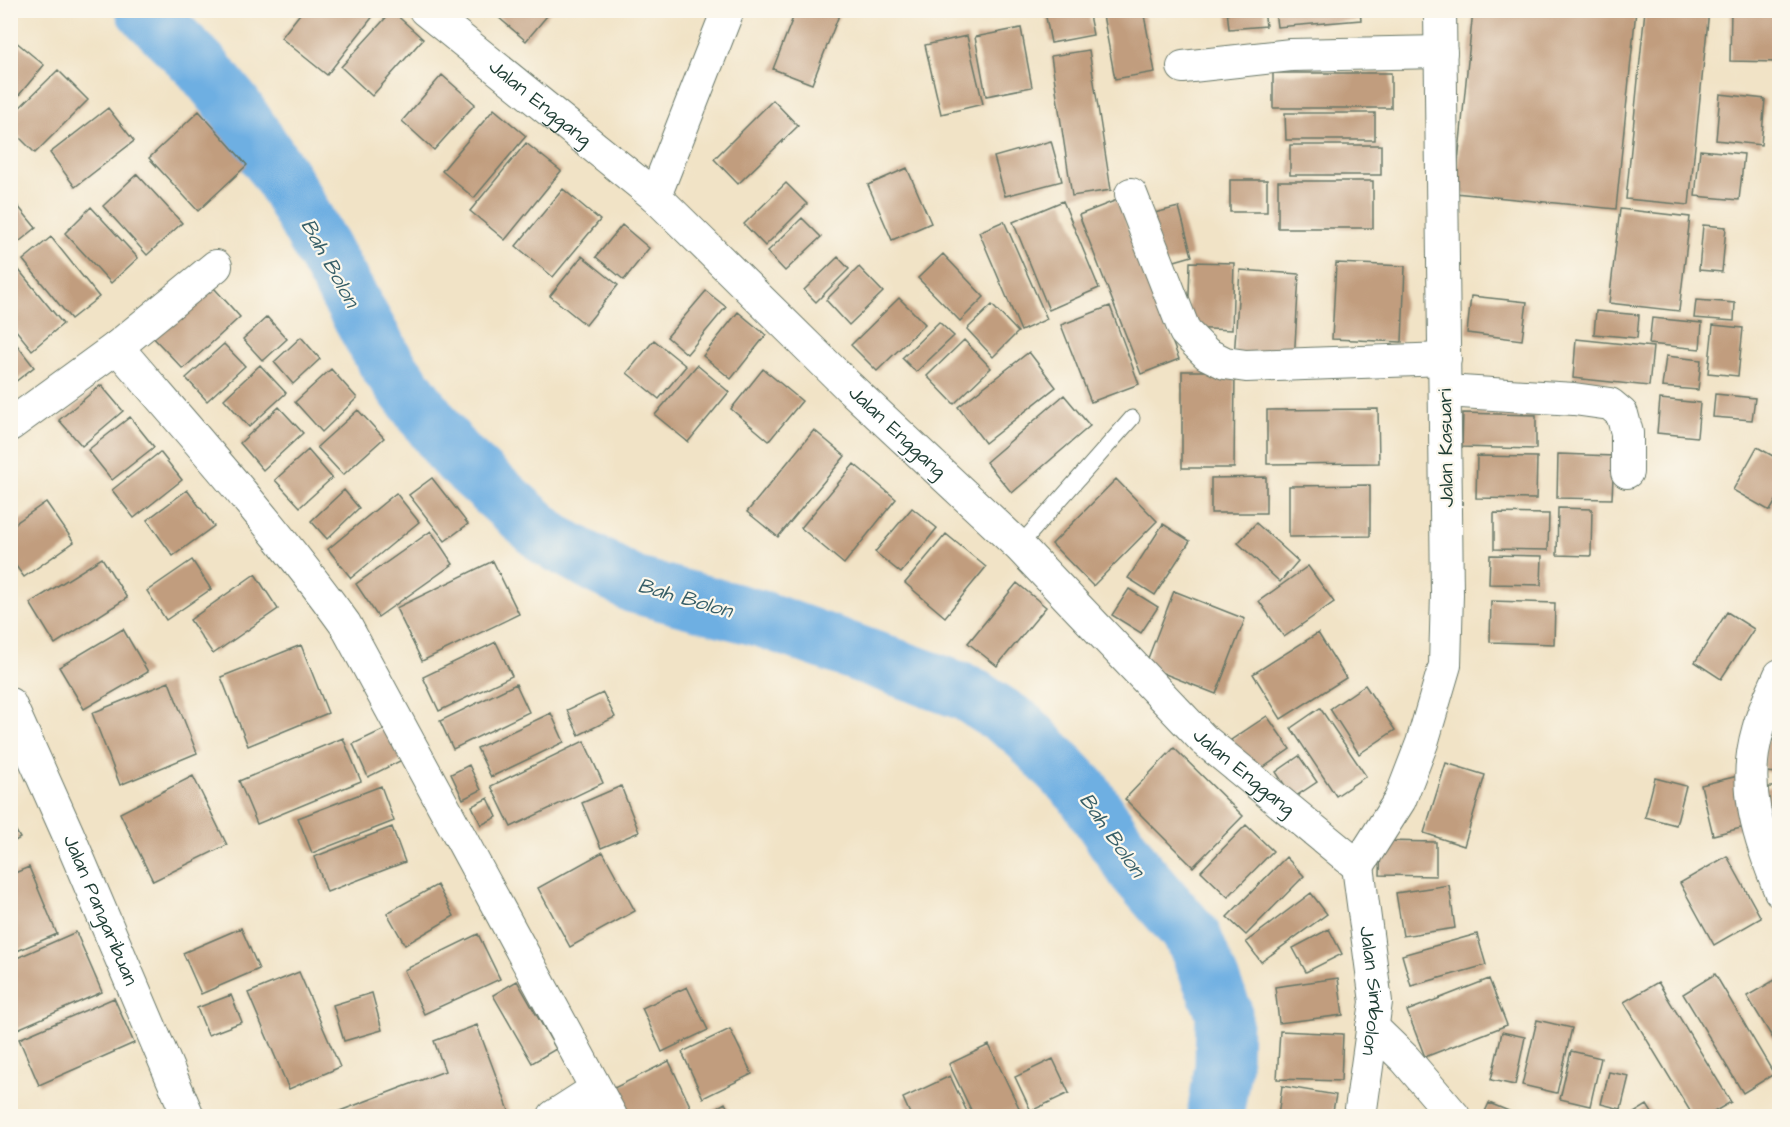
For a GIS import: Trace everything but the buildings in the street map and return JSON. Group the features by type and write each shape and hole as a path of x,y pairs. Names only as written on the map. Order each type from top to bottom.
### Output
{"street":[{"name":"Jalan Enggang","path":"425,10 655,196 773,314 1019,546 1203,739 1358,866"},
{"path":"655,196 728,10"},
{"name":"Jalan Kasuari","path":"1358,866 1400,800 1422,743 1445,665 1447,594 1440,10"},
{"path":"1183,67 1291,55 1441,52"},
{"path":"1131,194 1185,332 1207,354 1225,363 1246,366 1445,359"},
{"path":"10,424 117,348 216,266"},
{"path":"117,348 316,583 345,624 612,1116"},
{"path":"1445,391 1574,399 1610,404 1622,414 1627,433 1627,472"},
{"path":"1779,675 1758,730 1752,758 1750,792 1762,847 1779,891"},
{"name":"Jalan Pangaribuan","path":"10,704 188,1116"},
{"name":"Jalan Simbolon","path":"1358,866 1376,1002 1360,1116"},
{"path":"1372,1027 1405,1059 1454,1116"},
{"path":"554,1116 596,1089"}],"lane":[{"path":"1019,546 1132,418"}],"waterway":[{"name":"Bah Bolon","path":"144,10 201,66 233,105 284,181 387,364 454,454 550,540 634,585 762,619 967,693 1021,728 1083,792 1136,871 1193,937 1224,1012 1223,1067 1215,1116"}]}
